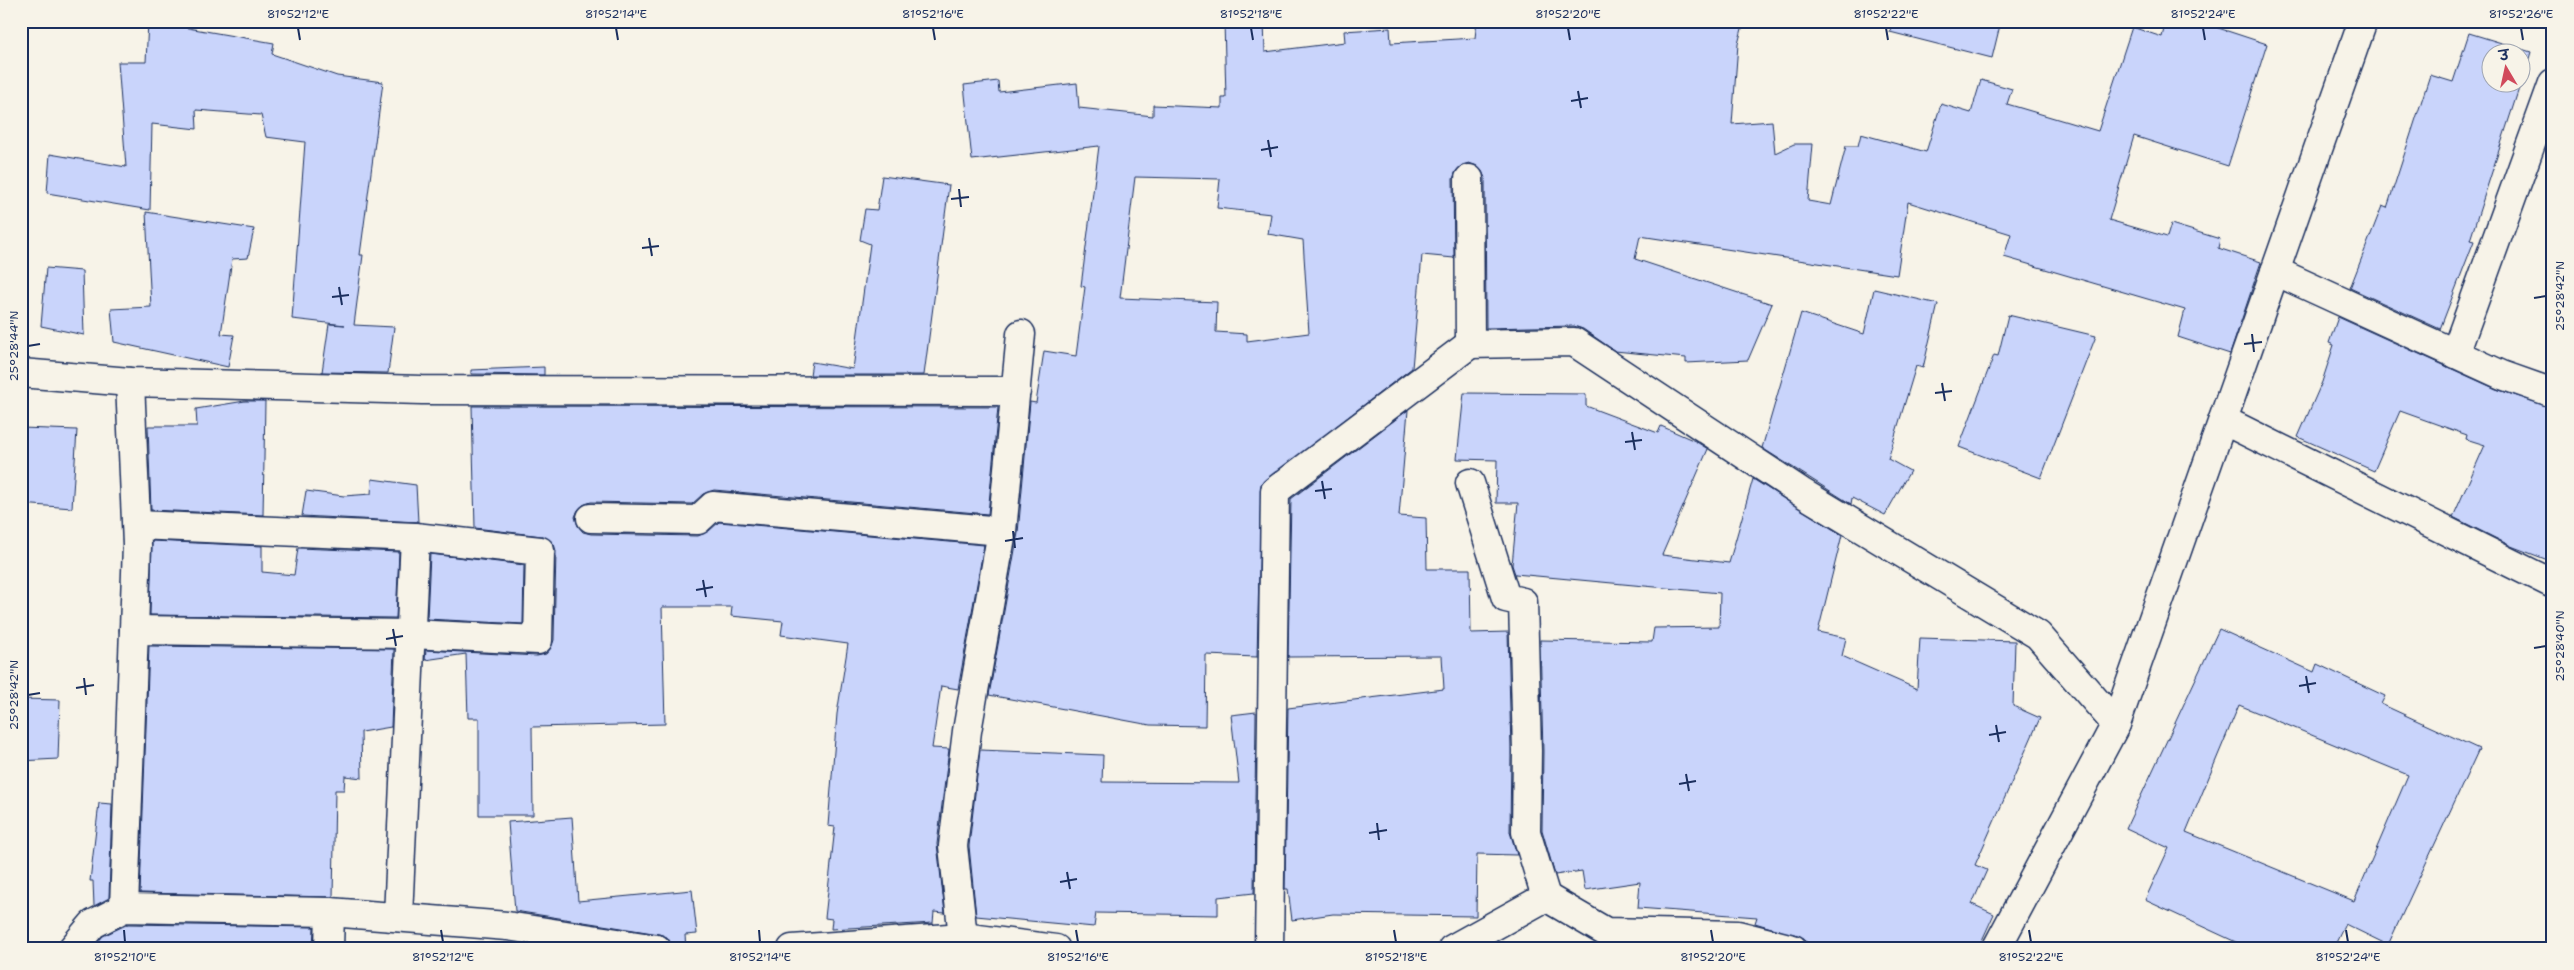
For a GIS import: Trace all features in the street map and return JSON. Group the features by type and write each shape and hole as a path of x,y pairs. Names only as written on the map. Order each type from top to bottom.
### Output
{"street":[{"path":"1996,949 2116,724 2363,21"},
{"path":"2455,354 2553,82"},
{"path":"1468,179 1470,344"},
{"path":"2275,271 2502,376 2553,393"},
{"path":"963,937 953,846 967,731 1002,531 1021,334"},
{"path":"1269,949 1275,491 1470,344 1574,342 1801,492 2038,635 2116,724"},
{"path":"21,373 130,382 432,390 1016,391"},
{"path":"124,908 137,525 130,382"},
{"path":"2223,420 2553,584"},
{"path":"1470,484 1506,598 1524,602 1527,751 1526,832 1546,897 1606,932 1738,935 1793,949"},
{"path":"591,518 698,520 713,506 1002,531"},
{"path":"134,630 410,634 538,640 540,551 415,537 137,525"},
{"path":"398,917 415,537"},
{"path":"1452,949 1546,897"},
{"path":"72,949 93,924 124,908 330,912 398,917 507,926 657,949"},
{"path":"329,949 330,912"},
{"path":"792,949 963,937 1056,949"}],"building":[{"path":"148,21 274,43 272,54 337,76 383,82 360,255 363,255 354,325 394,327 388,373 322,372 329,324 345,325 292,319 305,142 266,137 261,115 196,110 197,129 152,124 150,210 47,193 50,154 126,167 118,62 146,62"},
{"path":"1224,21 1264,21 1265,52 1345,42 1344,31 1390,28 1391,43 1475,38 1477,21 1744,21 1738,44 1732,124 1772,121 1775,153 1794,144 1813,144 1808,201 1831,205 1846,146 1858,146 1861,134 1926,152 1941,104 1971,113 1981,80 2012,89 2007,104 2098,131 2132,27 2162,37 2166,21 2197,21 2267,44 2228,166 2134,136 2109,220 2167,237 2171,224 2220,239 2218,248 2261,262 2230,354 2178,337 2185,310 2004,257 2011,234 1908,202 1897,275 1640,236 1635,259 1772,304 1748,360 1686,363 1686,358 1615,351 1583,329 1574,326 1486,328 1485,178 1477,166 1469,163 1462,165 1456,171 1453,179 1454,258 1422,255 1412,368 1261,484 1257,657 1206,655 1205,726 1150,725 989,695 1018,533 1030,402 1036,403 1044,351 1076,356 1085,287 1081,286 1099,146 972,160 964,85 998,81 999,92 1077,83 1079,108 1153,116 1153,105 1222,108 1222,98 1226,98","holes":["1135,177 1220,179 1217,208 1271,214 1268,234 1303,240 1309,333 1247,341 1247,334 1216,332 1217,302 1120,298"]},
{"path":"1892,21 2001,21 1992,58 1890,32"},
{"path":"2469,33 2498,42 2482,42 2482,92 2518,92 2470,240 2474,241 2440,329 2350,288 2382,206 2387,208 2430,75 2453,82"},
{"path":"882,176 949,185 924,375 810,375 812,362 853,369 870,244 860,240 865,209 877,210"},
{"path":"146,212 254,229 248,258 232,259 221,334 234,335 228,367 114,342 111,309 151,307"},
{"path":"46,268 82,271 84,335 41,326"},
{"path":"1874,289 1938,304 1923,368 1916,366 1888,459 1910,471 1885,515 1852,498 1851,504 1762,448 1801,313 1864,334"},
{"path":"2008,315 2096,336 2041,478 1959,447 1994,355 1998,356"},
{"path":"2338,317 2496,389 2553,408 2553,562 2511,546 2453,517 2485,445 2466,439 2467,435 2400,411 2374,471 2298,437 2322,382 2334,345 2329,343"},
{"path":"544,367 544,375 471,374 471,370"},
{"path":"1464,393 1586,394 1586,406 1658,433 1661,426 1708,449 1662,555 1729,563 1753,479 1842,535 1818,632 1846,638 1842,656 1917,689 1920,638 2015,641 2013,706 2040,718 1975,865 1987,870 1972,904 1994,914 1978,949 1808,949 1804,938 1755,923 1757,917 1638,908 1640,882 1585,890 1582,871 1555,875 1542,830 1543,751 1540,640 1652,642 1654,628 1719,627 1720,593 1515,574 1512,565 1518,503 1496,503 1497,460 1457,459"},
{"path":"245,401 265,401 263,515 151,510 148,426 197,426 196,409"},
{"path":"472,406 998,407 988,514 714,490 703,494 692,504 591,502 583,505 575,517 578,526 583,532 591,534 698,536 709,531 719,522 984,545 958,689 941,686 932,748 949,749 937,844 945,913 934,912 933,923 831,929 832,919 825,918 835,827 828,826 837,714 848,644 781,635 783,621 731,616 732,607 662,607 665,724 532,727 533,815 479,815 479,718 468,718 466,654 425,660 426,650 537,656 546,654 554,640 556,551 554,544 542,536 475,528"},
{"path":"1408,410 1399,516 1426,518 1427,569 1470,569 1471,633 1508,632 1511,751 1510,832 1517,855 1477,854 1476,916 1333,914 1292,920 1288,889 1285,889 1288,708 1444,689 1442,656 1288,657 1291,499"},
{"path":"21,428 77,430 72,508 21,504"},
{"path":"372,479 416,485 418,522 302,516 306,491 344,496 371,494"},
{"path":"152,541 262,546 262,572 294,575 298,548 399,552 396,618 150,615"},
{"path":"430,554 524,565 523,624 427,619"},
{"path":"2219,629 2314,672 2317,664 2385,696 2381,704 2479,749 2388,945 2345,924 2333,949 2251,949 2145,900 2169,848 2126,828","holes":["2239,705 2408,775 2354,901 2186,832"]},
{"path":"149,646 394,649 391,727 361,732 362,778 345,776 344,790 335,790 333,897 140,893"},
{"path":"21,699 60,700 58,759 21,761"},
{"path":"1256,712 1254,893 1218,897 1218,915 1096,913 1094,927 976,916 969,846 980,750 1103,755 1102,782 1239,783 1231,715"},
{"path":"99,803 112,804 109,898 94,906 93,881 90,881"},
{"path":"572,817 578,901 692,890 697,934 685,935 686,949 672,949 667,937 659,934 515,911 508,822"},
{"path":"128,924 314,927 313,949 96,949 95,945 103,936"},
{"path":"518,943 552,949 518,949"}]}
